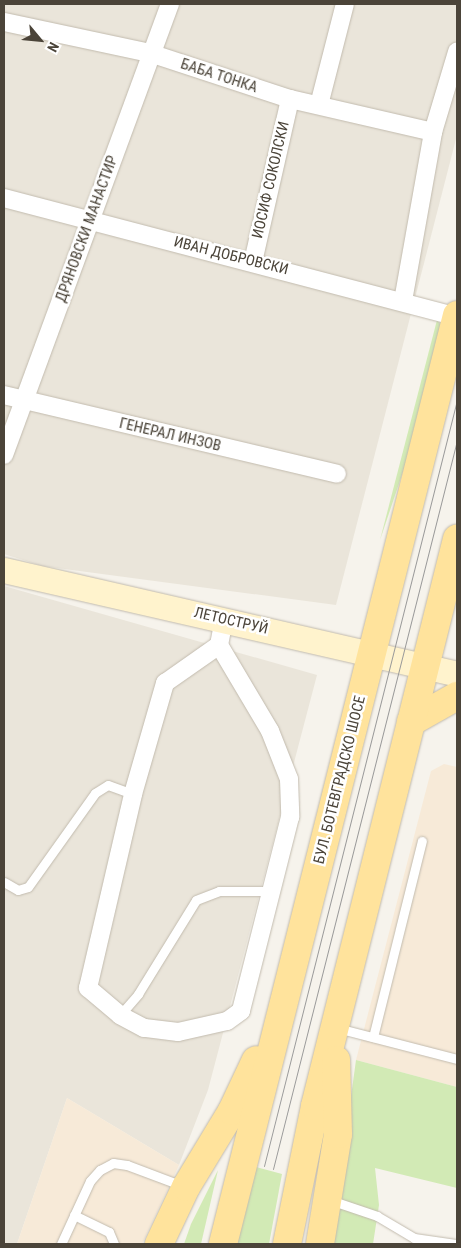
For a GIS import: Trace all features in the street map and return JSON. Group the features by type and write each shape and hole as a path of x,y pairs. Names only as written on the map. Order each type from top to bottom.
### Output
{"main road":[{"name":"БУЛ. БОТЕВГРАДСКО ШОСЕ","path":"223,1244 457,316"},
{"path":"287,1244 334,1028 457,539"},
{"path":"411,722 457,696"},
{"path":"158,1244 186,1187 249,1078 290,977"},
{"path":"320,1244 338,1134 334,1028"}],"street":[{"name":"ДРЯНОВСКИ МАНАСТИР","path":"4,455 91,220 150,53 170,4"},
{"path":"319,105 345,4"},
{"name":"БАБА ТОНКА","path":"4,22 150,53 290,99 433,132"},
{"path":"403,301 433,132 457,52"},
{"name":"ИОСИФ СОКОЛСКИ","path":"253,262 290,99"},
{"name":"ИВАН ДОБРОВСКИ","path":"4,198 457,316"},
{"name":"ГЕНЕРАЛ ИНЗОВ","path":"4,395 337,474"},
{"name":"ЛЕТОСТРУЙ","path":"4,570 457,674"},
{"path":"219,646 165,683 133,794 88,988 120,1015 144,1028 178,1032 227,1021 241,1011 290,817 289,778 270,731 219,646 224,620"}],"lane":[{"path":"5,886 18,890 28,887 95,793 108,785 133,794"},
{"path":"374,1037 422,841"},
{"path":"120,1015 138,994 196,900 219,891 272,890"},
{"path":"334,1028 457,1059"},
{"path":"62,1244 90,1181 100,1170 113,1163 127,1165 186,1187"},
{"path":"327,1199 377,1216 414,1238 456,1244"},
{"path":"74,1216 109,1232 114,1244"}],"shaded area":[{"path":"4,4 457,4 457,135 336,605 42,566 4,554"},
{"path":"4,586 317,675 208,1090 179,1165 67,1098 17,1244 4,1244"},
{"path":"444,764 457,767 457,1087 356,1060 431,771"},
{"path":"67,1098 179,1165 142,1244 17,1244"}],"green space":[{"path":"437,320 441,325 414,439 380,540"},
{"path":"356,1060 457,1087 457,1188 375,1168 379,1205 373,1244 331,1244"},
{"path":"256,1167 282,1174 269,1244 237,1244"},
{"path":"218,1170 201,1244 184,1244 191,1224"}],"tram line":[{"path":"264,1166 457,400"},
{"path":"273,1169 457,440"}]}
